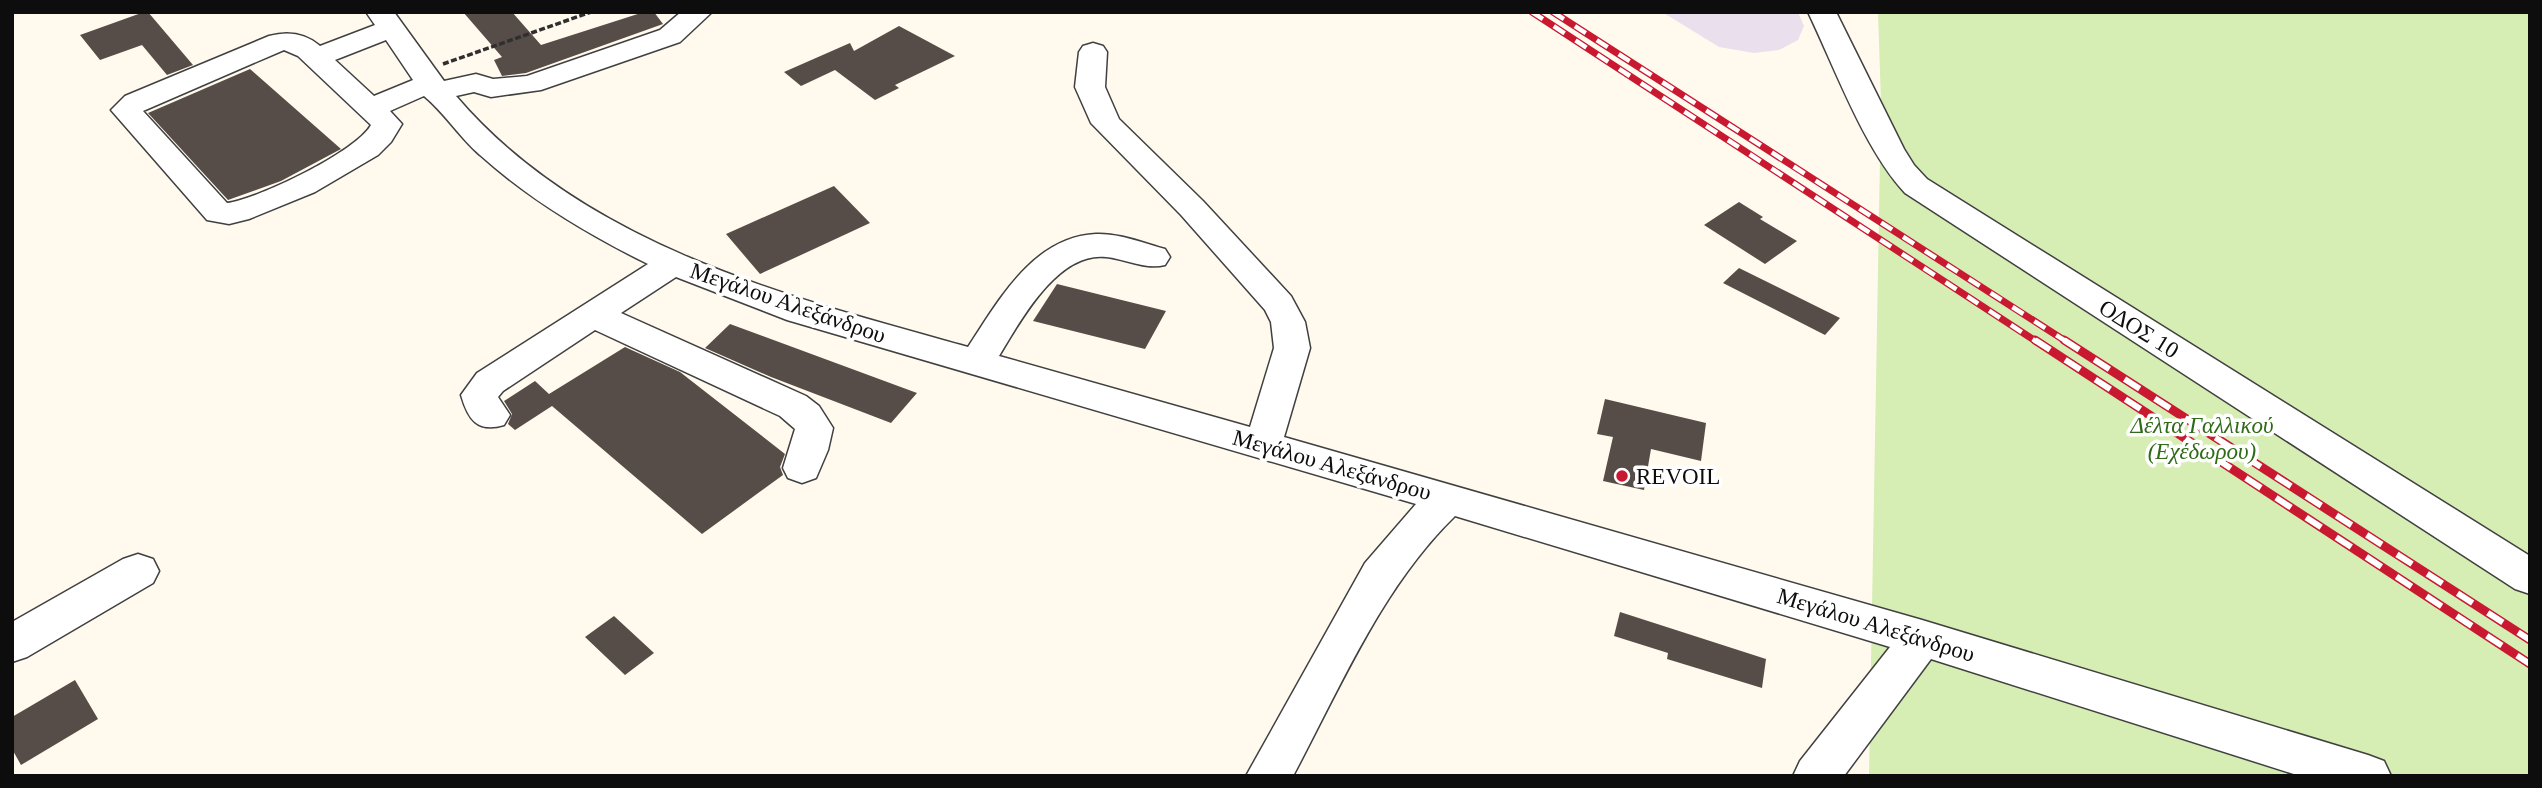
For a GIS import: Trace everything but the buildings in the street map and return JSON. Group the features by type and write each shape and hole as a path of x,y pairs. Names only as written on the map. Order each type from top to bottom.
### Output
{"street":[{"path":"372,108 429,81 475,83 491,88 531,84 670,36 698,12"},
{"name":"ΟΔΟΣ 10","path":"1822,12 1889,149 1901,170 1916,186 2530,578"},
{"path":"316,58 385,20"},
{"name":"Μεγάλου Αλεξάνδρου","path":"385,20 429,81 481,138 522,175 589,222 673,263 799,312 1922,638 2368,776"},
{"path":"288,40 300,43 316,58 372,108 387,124 386,132 366,151 266,202 229,214 218,213 211,207 126,110 135,102 279,42 288,40"},
{"path":"1093,52 1090,87 1106,123 1201,217 1279,304 1288,322 1292,348 1263,445"},
{"path":"976,363 1040,273 1058,258 1079,247 1095,245 1125,249 1153,257"},
{"path":"491,415 483,408 479,395 490,382 673,263"},
{"path":"595,316 793,406 806,416 814,428 802,468"},
{"path":"1269,776 1380,575 1421,524 1447,498"},
{"path":"12,644 138,571"},
{"path":"1816,776 1922,638"}],"path":[{"path":"429,81 591,12"}],"shaded area":[{"path":"1662,12 1798,12 1804,26 1798,40 1779,50 1754,53 1719,47"}],"green space":[{"name":"Δέλτα Γαλλικού (Εχέδωρου)","path":"1878,12 2530,12 2530,776 1869,776 1881,102"}],"railway":[{"path":"1532,12 2037,342"},
{"path":"1553,12 2067,342"},
{"path":"2035,340 2530,664"},
{"path":"2064,340 2530,640"}],"place":[{"name":"REVOIL","path":"1622,476"}]}
